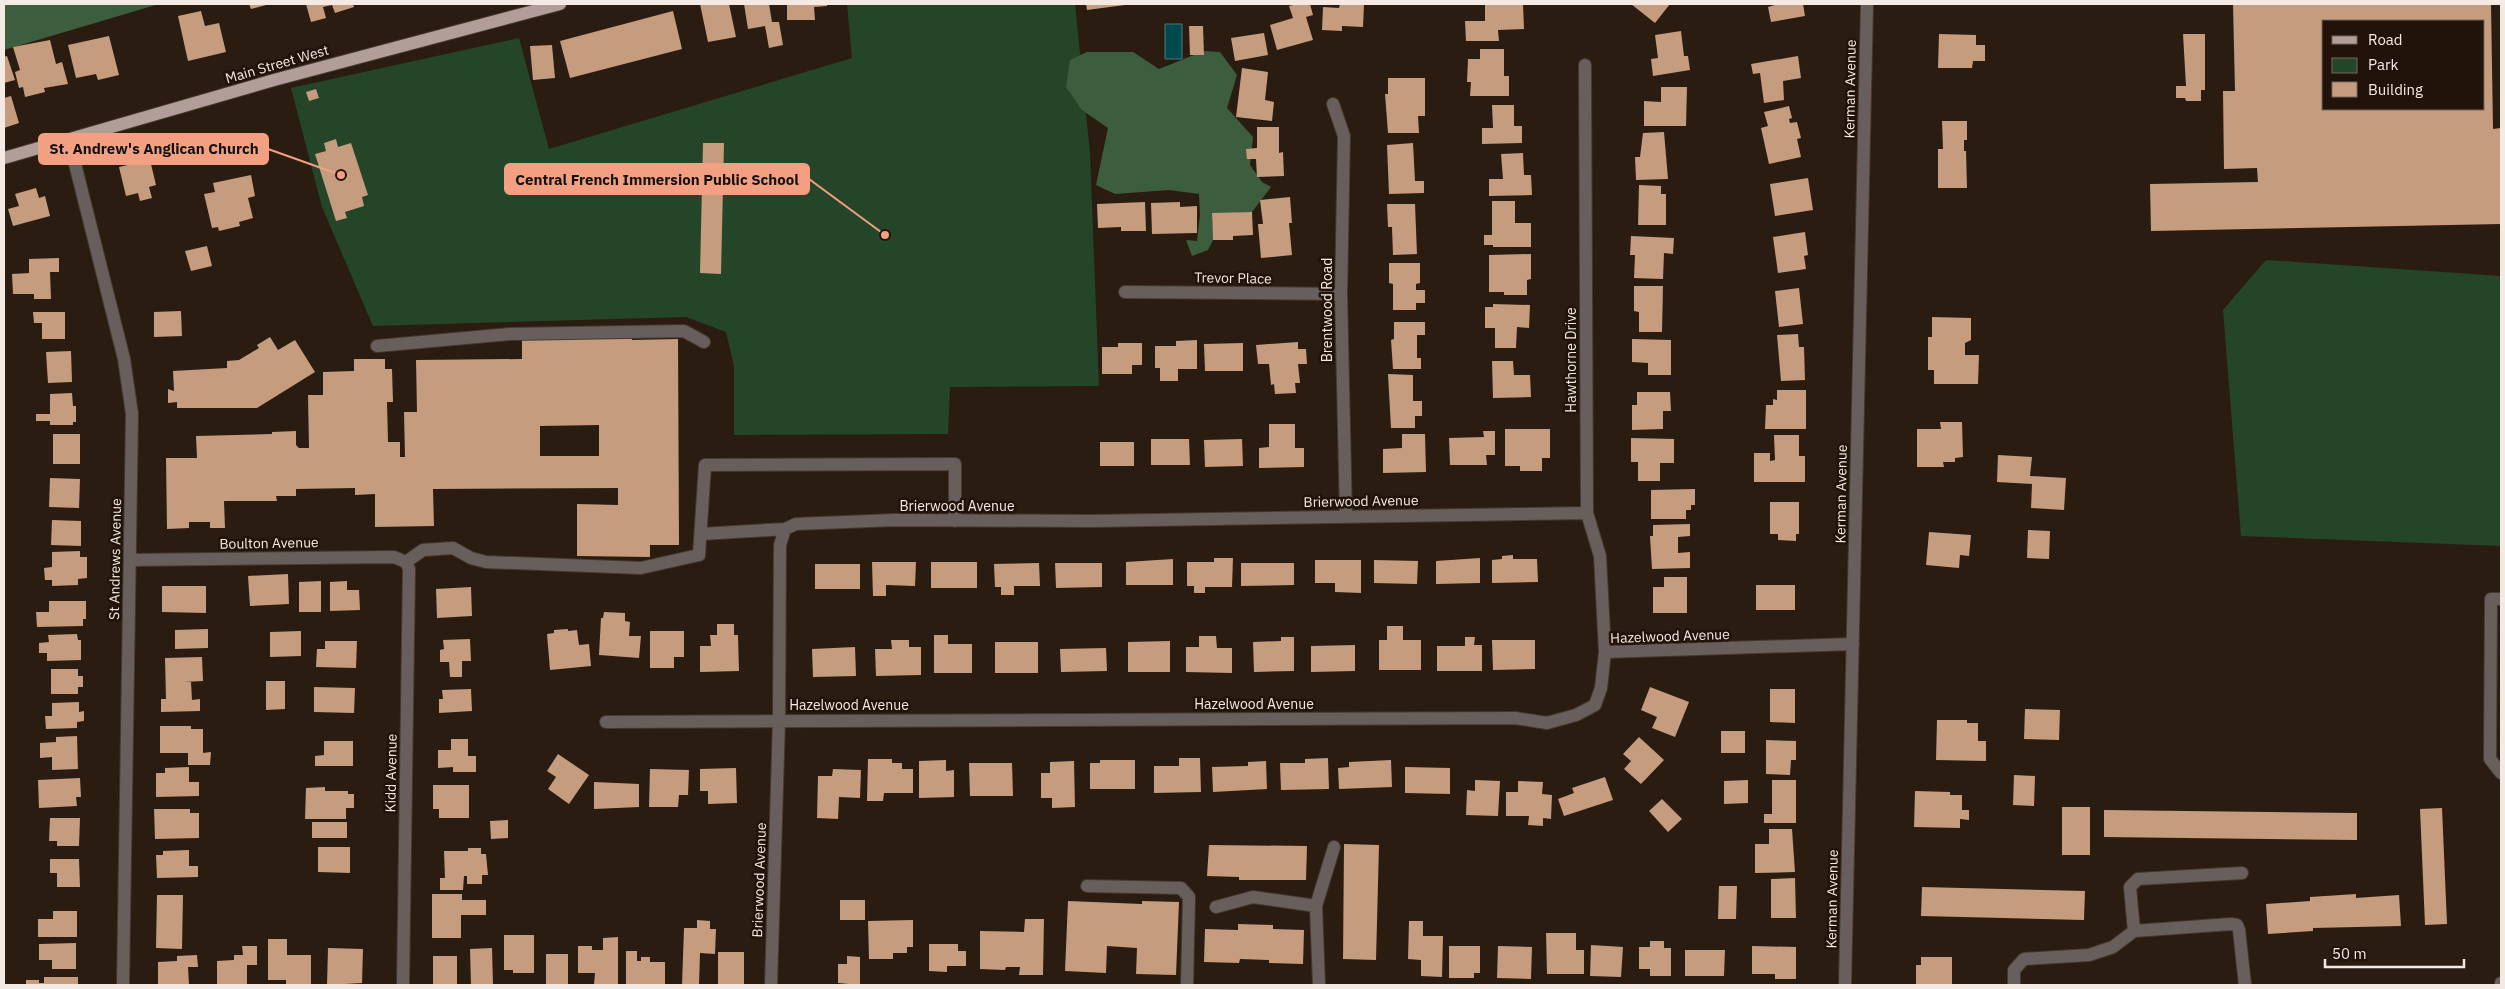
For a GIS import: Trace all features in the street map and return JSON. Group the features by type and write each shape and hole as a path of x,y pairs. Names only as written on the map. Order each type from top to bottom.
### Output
{"main road":[{"name":"Main Street West","path":"4,158 274,80 560,4"}],"street":[{"name":"Kerman Avenue","path":"1845,985 1867,4"},
{"name":"Hawthorne Drive","path":"1585,65 1587,513 1600,556 1604,652"},
{"name":"Brentwood Road","path":"1333,104 1344,136 1341,294 1346,517"},
{"name":"St Andrews Avenue","path":"69,140 124,359 132,414 123,985"},
{"name":"Trevor Place","path":"1125,292 1341,294"},
{"path":"377,346 510,334 684,331 704,342"},
{"path":"406,562 423,550 453,548 471,558 486,562 641,568 699,555 705,465 955,464 955,521"},
{"name":"Brierwood Avenue","path":"771,985 779,720 780,545 785,529 796,524 806,523 1587,513"},
{"path":"701,534 785,529"},
{"name":"Boulton Avenue","path":"130,560 388,557 400,558 406,562"},
{"name":"Kidd Avenue","path":"403,985 409,569 406,562"},
{"path":"2501,599 2490,599 2490,709 2490,759 2501,773"},
{"name":"Hazelwood Avenue","path":"606,722 1515,718 1547,724 1576,716 1595,705 1601,688 1604,652 1853,644"},
{"path":"1319,985 1316,906 1334,846"},
{"path":"2134,931 2130,887 2138,879 2242,873"},
{"path":"1087,886 1181,888 1189,897 1187,985"},
{"path":"1216,907 1253,897 1316,906"},
{"path":"2014,985 2014,970 2024,959 2089,955 2113,947 2134,931 2237,925 2245,985"}],"green space":[{"path":"4,4 159,4 4,50"},
{"path":"847,4 1075,4 1090,153 1099,386 950,387 948,434 734,435 734,366 726,332 686,317 373,326 322,207 291,88 519,38 549,149 852,58"},
{"path":"1204,51 1220,52 1237,75 1227,108 1253,137 1250,165 1262,182 1271,187 1252,212 1212,214 1213,240 1208,250 1192,256 1186,240 1197,241 1200,215 1199,194 1169,190 1115,194 1096,185 1108,128 1082,110 1066,87 1070,60 1087,52 1133,52 1159,69"},
{"path":"2266,260 2501,276 2501,546 2241,536 2223,310"}],"water":[{"path":"1165,24 1182,24 1182,59 1165,59"}],"building":[{"path":"249,4 270,4 251,9"},
{"path":"306,4 353,4 354,7 335,13 332,5 323,7 326,18 311,22"},
{"path":"700,4 729,4 736,37 708,42"},
{"path":"744,4 769,4 772,22 779,22 783,45 769,48 765,26 748,29"},
{"path":"787,4 827,4 827,6 814,7 815,20 787,20"},
{"path":"1086,4 1125,4 1125,5 1087,10"},
{"path":"1310,4 1313,15 1306,17 1313,40 1277,50 1270,25 1293,18 1289,6"},
{"path":"1340,4 1364,4 1363,27 1342,26 1342,31 1322,30 1323,7 1339,8"},
{"path":"1485,4 1523,4 1524,29 1498,30 1499,41 1466,41 1465,21 1485,21"},
{"path":"1631,4 1670,4 1655,23"},
{"path":"1778,4 1803,4 1805,16 1771,22 1768,7"},
{"path":"2233,4 2491,4 2493,129 2501,128 2501,224 2151,231 2150,184 2258,182 2257,168 2224,169 2223,91 2235,91"},
{"path":"201,11 205,26 219,23 226,52 188,61 178,16"},
{"path":"673,11 682,49 570,78 560,41"},
{"path":"1189,26 1203,26 1204,55 1190,55"},
{"path":"1681,31 1684,56 1688,56 1690,70 1653,76 1651,59 1658,58 1655,35"},
{"path":"1264,33 1268,55 1235,61 1231,38"},
{"path":"1939,34 1976,35 1976,45 1985,45 1985,61 1973,61 1972,68 1938,68"},
{"path":"2183,34 2205,34 2205,90 2201,90 2201,101 2186,101 2185,98 2176,98 2176,86 2186,86"},
{"path":"109,36 119,75 98,80 96,74 76,78 68,45"},
{"path":"50,40 56,64 62,62 68,84 44,88 45,92 25,97 23,87 19,88 15,72 20,70 13,47"},
{"path":"552,45 555,78 533,80 530,46"},
{"path":"1480,49 1504,49 1504,76 1509,76 1509,96 1470,96 1471,82 1467,82 1468,59 1480,59"},
{"path":"7,56 15,80 4,83 4,57"},
{"path":"1798,56 1801,78 1783,81 1784,100 1764,103 1760,73 1753,74 1751,64"},
{"path":"1242,68 1268,72 1265,100 1274,102 1272,121 1236,117"},
{"path":"1388,78 1425,78 1425,116 1418,116 1419,133 1388,133 1385,94 1388,94"},
{"path":"1661,87 1687,87 1686,126 1644,126 1644,101 1661,102"},
{"path":"316,89 319,98 309,101 306,92"},
{"path":"11,96 19,123 4,128 4,98"},
{"path":"1492,105 1514,105 1514,126 1522,126 1522,143 1482,144 1482,128 1493,128"},
{"path":"1789,106 1792,118 1789,119 1790,123 1797,122 1801,138 1797,139 1801,157 1769,164 1761,128 1768,126 1764,112"},
{"path":"1942,121 1967,121 1967,140 1964,140 1964,151 1966,151 1967,188 1938,188 1938,149 1943,149"},
{"path":"1257,127 1279,127 1279,153 1283,152 1284,176 1257,177 1256,159 1247,159 1246,149 1257,148"},
{"path":"1664,132 1668,179 1636,180 1635,157 1640,157 1643,133"},
{"path":"336,139 338,147 351,143 368,195 362,197 364,206 345,212 347,218 336,221 315,154 326,151 324,143"},
{"path":"703,143 724,143 721,274 700,273"},
{"path":"1413,143 1415,181 1424,181 1424,193 1389,194 1387,145"},
{"path":"1523,153 1524,175 1531,175 1532,195 1489,196 1489,179 1503,179 1501,154"},
{"path":"150,160 156,185 149,187 152,198 140,201 138,193 126,196 119,167"},
{"path":"251,175 255,196 248,198 253,218 239,222 240,226 219,231 218,227 212,228 204,194 215,192 213,183"},
{"path":"1808,178 1813,210 1775,216 1770,184"},
{"path":"1639,185 1661,186 1661,194 1666,194 1666,225 1638,225"},
{"path":"36,188 39,198 45,196 50,216 13,226 8,209 19,206 15,194"},
{"path":"1290,197 1292,223 1289,223 1292,255 1261,258 1258,224 1263,224 1260,200"},
{"path":"1492,201 1515,201 1515,223 1531,223 1531,247 1493,247 1493,245 1484,245 1484,235 1492,235"},
{"path":"1145,202 1146,231 1121,231 1121,227 1098,228 1097,204"},
{"path":"1180,202 1180,207 1197,206 1197,233 1152,234 1151,203"},
{"path":"1387,204 1415,204 1417,254 1393,255 1392,227 1388,227"},
{"path":"1252,212 1253,235 1233,236 1233,240 1213,240 1212,213"},
{"path":"1805,232 1808,255 1804,256 1806,269 1778,273 1773,237"},
{"path":"1631,236 1674,238 1673,254 1664,253 1663,279 1634,278 1635,255 1630,255"},
{"path":"207,246 212,266 191,271 185,251"},
{"path":"1531,254 1531,279 1527,280 1527,295 1504,295 1504,292 1489,292 1489,255"},
{"path":"59,258 59,272 50,272 51,299 34,299 34,294 13,294 12,274 29,273 29,259"},
{"path":"1389,263 1420,263 1420,283 1416,284 1416,290 1425,290 1425,303 1416,303 1416,310 1393,310 1393,284 1389,283"},
{"path":"1634,286 1663,286 1662,332 1639,332 1639,312 1634,311"},
{"path":"1799,288 1803,324 1779,327 1775,291"},
{"path":"1493,304 1530,305 1529,328 1517,327 1516,348 1495,348 1495,328 1485,328 1485,307 1493,307"},
{"path":"181,311 182,336 154,337 154,312"},
{"path":"33,312 65,312 65,339 42,339 42,323 34,323"},
{"path":"1932,317 1971,318 1971,340 1965,343 1965,355 1979,355 1978,384 1934,384 1934,370 1928,370 1928,337 1932,337"},
{"path":"1394,322 1425,322 1425,335 1417,335 1417,358 1421,358 1421,369 1393,369 1391,340 1394,339"},
{"path":"1798,334 1799,347 1804,347 1805,380 1781,381 1777,335"},
{"path":"270,337 278,350 295,340 315,372 257,408 177,408 177,402 168,403 168,389 174,391 173,371 227,368 227,361 239,360 259,348 257,345"},
{"path":"632,337 632,340 678,339 679,545 650,545 650,557 577,556 577,504 618,505 618,488 433,489 434,526 375,527 375,494 355,495 355,488 296,489 296,496 276,496 277,501 224,501 225,528 210,528 210,522 189,522 189,528 167,529 166,458 197,458 196,436 272,434 272,432 296,431 296,445 299,448 309,448 308,395 323,395 323,372 354,371 354,359 385,359 385,369 392,369 393,402 387,402 388,442 400,442 400,457 405,457 404,412 417,412 416,360 522,359 522,339","holes":["599,425 599,456 540,456 540,426"]},
{"path":"1632,339 1671,340 1671,375 1648,375 1648,363 1632,362"},
{"path":"1197,340 1197,369 1178,369 1178,381 1160,381 1160,368 1155,368 1155,346 1176,346 1176,341"},
{"path":"1298,342 1298,349 1306,349 1307,364 1298,364 1300,383 1295,383 1296,393 1275,394 1274,384 1271,385 1269,364 1258,364 1256,345"},
{"path":"1118,343 1142,343 1142,365 1132,365 1132,374 1102,374 1102,347 1118,347"},
{"path":"1243,343 1243,371 1205,371 1204,344"},
{"path":"71,351 72,382 48,383 46,352"},
{"path":"1492,361 1513,361 1514,375 1530,375 1531,397 1493,398"},
{"path":"1388,374 1413,375 1413,401 1422,401 1422,416 1415,416 1415,428 1391,428"},
{"path":"1777,390 1806,390 1806,429 1765,429 1766,405 1773,405 1773,399 1777,400"},
{"path":"1637,392 1670,392 1671,411 1663,411 1663,429 1632,430 1632,405 1637,405"},
{"path":"72,393 73,406 76,406 76,422 73,422 73,425 50,425 50,421 36,421 36,414 50,414 50,394"},
{"path":"1940,422 1962,422 1963,457 1955,458 1955,462 1943,462 1944,467 1917,467 1917,429 1941,429"},
{"path":"1269,424 1295,424 1295,448 1304,448 1304,467 1259,468 1259,448 1269,447"},
{"path":"1505,429 1550,429 1550,458 1542,458 1542,471 1520,471 1520,466 1505,466"},
{"path":"1483,431 1495,431 1495,455 1486,455 1487,465 1450,465 1449,438 1484,437"},
{"path":"53,434 80,434 80,464 53,464"},
{"path":"1402,434 1425,434 1426,472 1383,473 1383,449 1402,448"},
{"path":"1774,435 1799,435 1799,456 1805,456 1805,482 1754,482 1754,453 1770,453 1770,461 1775,460"},
{"path":"1631,438 1674,439 1674,463 1660,463 1660,481 1638,481 1638,462 1631,462"},
{"path":"1151,439 1189,439 1190,465 1151,465"},
{"path":"1242,439 1243,466 1205,467 1204,440"},
{"path":"1100,442 1134,442 1134,466 1100,466"},
{"path":"1998,455 2032,457 2030,476 2066,478 2064,510 2031,508 2032,484 1997,482"},
{"path":"50,478 80,479 79,508 49,507"},
{"path":"1695,489 1695,505 1691,505 1691,510 1686,510 1686,519 1651,519 1651,490"},
{"path":"1770,502 1799,502 1799,534 1796,534 1796,541 1778,540 1778,534 1770,534"},
{"path":"52,520 81,521 81,546 51,545"},
{"path":"1690,524 1690,536 1678,537 1678,553 1690,552 1690,568 1652,569 1650,536 1653,536 1653,525"},
{"path":"2028,530 2050,531 2049,559 2027,558"},
{"path":"1929,532 1971,535 1969,556 1960,555 1959,568 1926,565"},
{"path":"80,551 80,557 87,557 87,578 78,579 78,585 52,586 52,580 45,580 44,568 52,567 52,552"},
{"path":"1513,555 1513,559 1537,559 1538,582 1492,583 1492,560 1502,559 1502,556"},
{"path":"1214,558 1233,558 1232,587 1205,587 1205,593 1194,593 1194,586 1187,586 1187,562 1214,562"},
{"path":"1480,558 1480,583 1436,584 1436,561"},
{"path":"1173,559 1173,585 1126,585 1126,562"},
{"path":"1315,560 1361,560 1361,593 1335,592 1335,583 1315,583"},
{"path":"1374,560 1418,561 1417,584 1374,583"},
{"path":"872,562 916,562 915,586 886,585 886,596 873,596"},
{"path":"931,562 977,562 977,588 931,588"},
{"path":"1039,563 1040,586 1014,586 1014,595 1001,595 1001,587 995,587 994,564"},
{"path":"1055,563 1102,563 1102,587 1056,588"},
{"path":"1241,563 1294,563 1294,585 1241,586"},
{"path":"815,564 860,564 860,589 815,589"},
{"path":"288,574 289,604 250,606 248,576"},
{"path":"1664,577 1687,577 1687,613 1653,613 1653,587 1664,587"},
{"path":"321,581 321,612 299,612 299,582"},
{"path":"347,581 347,590 359,590 360,610 330,611 330,582"},
{"path":"1756,585 1795,585 1795,610 1756,610"},
{"path":"162,586 206,586 206,613 162,612"},
{"path":"471,587 472,616 437,618 436,589"},
{"path":"49,601 86,601 86,619 83,619 83,626 37,627 36,612 49,612"},
{"path":"604,612 625,613 625,621 630,622 629,636 641,636 639,658 599,655 601,618 603,618"},
{"path":"717,624 734,624 734,635 738,635 739,671 700,672 700,646 711,646 710,635 717,635"},
{"path":"1387,626 1403,626 1403,640 1421,640 1421,670 1379,670 1379,640 1387,640"},
{"path":"208,629 208,648 175,649 175,630"},
{"path":"568,629 568,631 577,630 579,645 589,644 591,666 550,670 547,634 554,633 554,630"},
{"path":"301,631 301,656 270,657 270,632"},
{"path":"650,631 684,631 684,657 674,657 674,668 650,668"},
{"path":"77,634 78,640 81,640 81,660 47,661 47,653 39,653 39,643 49,642 48,635"},
{"path":"934,635 948,635 948,644 972,644 972,673 934,673"},
{"path":"1199,636 1216,636 1217,648 1232,648 1232,673 1186,672 1186,647 1199,647"},
{"path":"1281,637 1294,637 1294,671 1254,672 1253,642 1281,641"},
{"path":"1465,637 1475,637 1474,645 1482,645 1482,671 1437,671 1437,646 1465,646"},
{"path":"470,639 471,661 462,661 462,677 450,677 449,662 440,662 440,650 444,649 443,640"},
{"path":"891,640 909,640 909,647 921,647 921,675 876,676 875,649 892,649"},
{"path":"1492,640 1535,640 1535,669 1493,670"},
{"path":"325,641 357,641 356,668 316,667 317,649 325,649"},
{"path":"1170,641 1170,672 1128,672 1128,642"},
{"path":"995,642 1038,642 1038,673 995,673"},
{"path":"1355,645 1355,671 1311,672 1311,646"},
{"path":"855,647 856,676 813,677 812,649"},
{"path":"1106,648 1107,671 1061,672 1060,649"},
{"path":"202,657 203,681 184,682 191,682 192,700 200,699 200,711 161,712 161,699 166,699 165,658"},
{"path":"51,669 78,669 78,676 83,676 83,687 78,687 78,694 51,694"},
{"path":"266,681 285,681 285,709 266,710"},
{"path":"314,687 355,688 354,713 314,712"},
{"path":"1650,687 1689,702 1675,737 1652,728 1657,717 1641,710"},
{"path":"471,689 472,711 439,713 439,699 443,699 442,690"},
{"path":"1770,689 1795,689 1795,723 1770,722"},
{"path":"79,702 79,712 84,711 84,721 77,722 77,728 46,729 45,716 52,716 52,703"},
{"path":"2025,709 2060,710 2059,740 2024,739"},
{"path":"1937,720 1967,720 1967,723 1978,723 1978,741 1986,741 1986,761 1936,760"},
{"path":"160,726 191,726 191,729 203,729 203,753 211,752 210,765 188,765 188,753 160,753"},
{"path":"1721,731 1745,731 1745,753 1721,753"},
{"path":"77,736 78,769 52,770 52,757 40,758 40,743 56,742 56,737"},
{"path":"1639,737 1664,760 1641,784 1624,769 1631,761 1623,754"},
{"path":"451,739 468,739 468,756 476,756 476,772 453,772 453,767 438,768 438,750 451,750"},
{"path":"1766,740 1796,741 1796,760 1791,760 1790,775 1766,774"},
{"path":"324,741 353,741 353,766 315,766 315,756 324,755"},
{"path":"558,754 589,775 569,804 548,789 556,777 547,771"},
{"path":"1179,758 1200,758 1201,792 1154,793 1154,766 1179,766"},
{"path":"1328,758 1329,789 1281,790 1280,763 1305,763 1305,759"},
{"path":"868,759 892,759 892,763 902,763 902,769 913,769 913,793 884,793 883,801 867,801"},
{"path":"946,760 946,771 954,770 954,797 919,798 919,761"},
{"path":"1100,760 1135,760 1135,789 1090,789 1090,763 1100,763"},
{"path":"1391,760 1392,787 1339,789 1338,768 1349,767 1349,762"},
{"path":"1074,761 1075,807 1052,808 1052,798 1041,798 1041,773 1050,773 1050,762"},
{"path":"1266,761 1267,789 1213,792 1212,767 1248,766 1248,762"},
{"path":"969,763 1012,763 1013,796 970,796"},
{"path":"189,767 189,782 199,782 199,796 156,797 156,773 165,773 165,768"},
{"path":"1405,767 1450,768 1450,794 1405,793"},
{"path":"736,768 737,803 708,804 708,791 700,791 700,769"},
{"path":"650,769 689,770 688,795 679,795 678,807 649,807"},
{"path":"833,769 861,770 860,798 839,797 838,819 817,818 818,776 832,776"},
{"path":"2014,775 2035,776 2034,806 2013,805"},
{"path":"1605,777 1613,800 1564,816 1558,799 1574,793 1572,788"},
{"path":"80,778 81,797 76,797 77,806 39,808 38,780"},
{"path":"1475,780 1500,781 1498,816 1466,815 1467,790 1475,791"},
{"path":"1748,780 1748,803 1724,804 1724,781"},
{"path":"1772,780 1796,780 1796,823 1764,823 1764,814 1772,814"},
{"path":"1518,781 1543,782 1542,794 1552,795 1551,819 1543,818 1543,826 1528,825 1529,816 1506,816 1506,792 1518,792"},
{"path":"594,782 639,784 639,807 594,809"},
{"path":"433,785 469,785 469,818 439,818 439,809 433,809"},
{"path":"325,787 325,791 348,791 348,794 354,794 354,808 346,808 346,819 305,819 306,788"},
{"path":"1915,791 1950,792 1950,795 1962,795 1962,810 1969,810 1969,820 1960,819 1960,828 1914,827"},
{"path":"1662,799 1682,819 1668,832 1649,811"},
{"path":"2062,807 2090,807 2090,855 2062,855"},
{"path":"2442,808 2447,924 2425,925 2420,809"},
{"path":"154,809 190,809 190,813 199,813 199,838 155,839"},
{"path":"2104,810 2357,813 2357,840 2104,837"},
{"path":"50,818 80,818 79,846 57,846 57,841 49,841"},
{"path":"508,820 508,838 491,839 490,821"},
{"path":"312,822 347,822 347,838 312,838"},
{"path":"1769,829 1792,829 1795,872 1755,873 1755,844 1769,844"},
{"path":"1344,844 1379,845 1376,960 1343,959"},
{"path":"1209,845 1307,846 1306,880 1239,880 1239,877 1207,876"},
{"path":"318,847 350,847 350,873 318,872"},
{"path":"468,848 481,848 481,854 486,854 488,875 482,875 482,884 467,884 467,876 464,876 463,890 440,890 440,878 445,878 444,851 468,851"},
{"path":"189,850 189,866 198,866 198,877 157,878 156,855 163,855 163,851"},
{"path":"50,859 79,859 80,887 57,887 57,873 50,873"},
{"path":"1795,878 1796,918 1771,918 1771,879"},
{"path":"1719,886 1737,886 1736,919 1718,919"},
{"path":"1922,887 2085,891 2084,920 1921,916"},
{"path":"432,894 462,894 462,900 486,900 486,915 461,915 461,938 432,938"},
{"path":"2356,894 2356,898 2399,895 2401,926 2313,928 2313,931 2268,934 2266,904 2310,901 2310,897"},
{"path":"157,895 183,895 182,949 156,948"},
{"path":"840,900 865,900 865,920 840,920"},
{"path":"1068,901 1142,904 1142,901 1179,902 1176,975 1136,974 1137,948 1107,946 1106,973 1065,971"},
{"path":"53,911 77,911 77,937 38,937 38,919 53,919"},
{"path":"1025,919 1044,919 1043,975 1019,975 1020,967 1006,967 1005,970 980,969 980,931 1024,932"},
{"path":"697,920 710,921 710,929 716,929 715,954 700,953 699,985 682,985 684,928 697,928"},
{"path":"913,920 913,947 907,947 907,953 893,953 893,959 869,959 868,921"},
{"path":"1409,921 1423,921 1423,936 1443,936 1442,977 1421,976 1421,960 1408,959"},
{"path":"1238,924 1273,925 1273,929 1304,930 1303,964 1269,963 1269,960 1240,959 1239,963 1204,962 1205,929 1238,930"},
{"path":"1546,933 1576,933 1576,950 1584,950 1584,974 1547,974"},
{"path":"504,935 534,935 534,973 513,973 513,970 504,970"},
{"path":"618,937 618,984 594,984 595,973 578,973 578,946 592,946 592,950 603,950 603,938"},
{"path":"268,939 287,939 287,955 311,955 311,985 286,985 286,980 268,980"},
{"path":"1650,941 1664,941 1664,948 1671,948 1671,976 1650,976 1650,969 1639,969 1639,947 1650,947"},
{"path":"76,943 76,969 52,969 52,960 39,960 39,944"},
{"path":"929,944 958,944 958,951 966,951 966,966 947,966 947,972 929,971"},
{"path":"1591,945 1623,947 1621,977 1590,976"},
{"path":"242,946 257,946 257,965 247,965 247,985 217,985 217,961 234,960 234,955 243,955"},
{"path":"1449,946 1480,946 1480,973 1474,973 1474,978 1449,978"},
{"path":"1498,946 1532,947 1531,979 1497,978"},
{"path":"1752,946 1796,947 1796,979 1775,979 1775,974 1752,974"},
{"path":"328,948 363,949 362,983 327,985"},
{"path":"492,948 493,985 471,985 470,949"},
{"path":"1685,950 1725,950 1724,976 1685,976"},
{"path":"626,951 637,951 637,961 641,961 641,957 650,957 650,962 665,962 665,985 626,985"},
{"path":"718,952 744,952 744,985 718,985"},
{"path":"546,954 568,954 568,985 546,985"},
{"path":"197,955 198,967 188,967 189,985 158,985 158,962 177,961 177,956"},
{"path":"433,956 457,956 457,985 433,985"},
{"path":"847,956 860,957 860,985 838,983 838,964 847,964"},
{"path":"1921,957 1952,957 1952,984 1916,984 1916,965 1921,965"},
{"path":"44,977 78,977 78,985 26,985 26,980 39,980 39,983 44,983"}],"place":[{"name":"St. Andrew's Anglican Church","path":"341,175"},
{"name":"Central French Immersion Public School","path":"885,235"}]}
